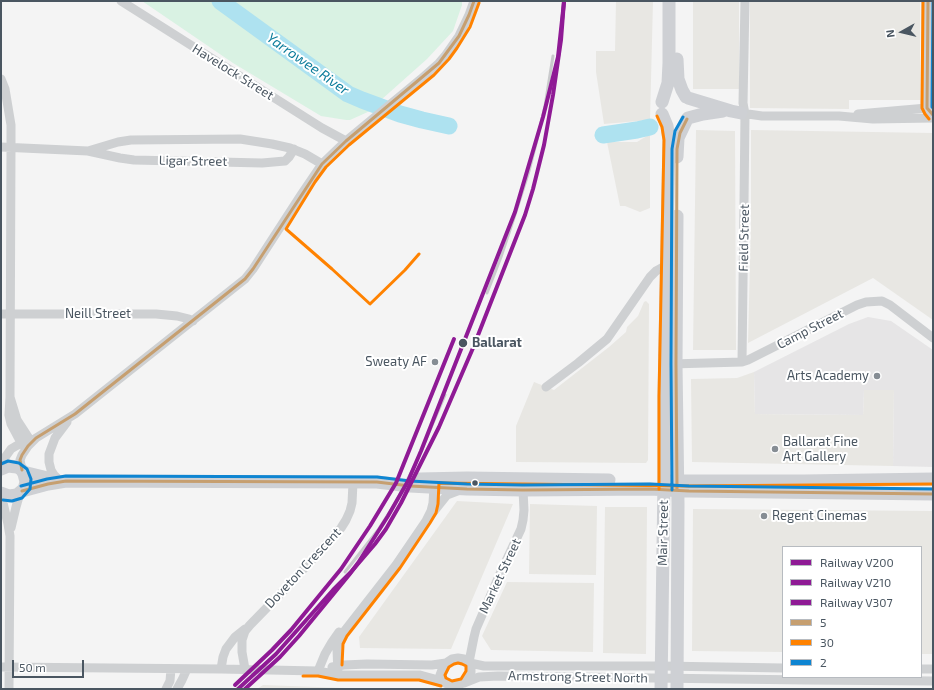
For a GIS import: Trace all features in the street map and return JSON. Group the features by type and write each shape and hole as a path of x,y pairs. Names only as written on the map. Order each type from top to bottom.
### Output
{"street":[{"name":"Havelock Street","path":"121,1 346,142"},
{"path":"1,468 11,449 29,442 75,414 242,282 250,273 322,164 426,75 445,56 465,25 474,1"},
{"path":"662,108 668,86 669,1"},
{"path":"678,1 677,68 680,84 687,97 691,106 691,110 687,118 681,123 673,123 666,120 662,108 664,98 668,94 678,92 687,97 739,113"},
{"name":"Field Street","path":"742,362 739,113 743,103 744,1"},
{"path":"687,118 726,111 762,116 838,116 874,112 931,114 928,1"},
{"path":"1,79 8,107 11,148 6,314 10,397 9,411 15,432 29,442"},
{"name":"Mair Street","path":"662,108 669,140 667,265 670,364 677,486 677,678"},
{"name":"Mair Street","path":"661,678 664,485 670,364 677,145 680,133 687,118"},
{"name":"Ligar Street","path":"88,151 118,142 146,139 240,140 272,144 294,150 305,154 322,164"},
{"name":"Ligar Street","path":"1,147 88,151 134,160 262,163 286,161 294,150"},
{"path":"546,386 578,363 606,339 650,277 656,271 667,265"},
{"name":"Camp Street","path":"670,364 742,362 857,305 866,302 882,301 890,305 933,338"},
{"name":"Neill Street","path":"6,314 156,314 181,317 193,321"},
{"path":"62,480 54,475 50,467 50,451 56,435 75,414"},
{"path":"9,689 5,668 10,536 16,507 26,482 22,471 20,458 29,442"},
{"path":"1,468 11,465 22,471 62,480 377,482 410,486 434,483 664,485 933,494"},
{"path":"677,486 933,479"},
{"path":"10,536 1,494 15,496 21,492 62,480"},
{"name":"Doveton Crescent","path":"243,668 242,640 245,631 341,528 350,511 353,483"},
{"path":"434,483 467,489"},
{"path":"422,527 431,511 434,483"},
{"path":"338,675 337,649 338,642 343,633 372,598 422,527 448,495 460,490 523,484"},
{"name":"Market Street","path":"469,662 476,629 498,576 521,529 524,510 523,484"},
{"name":"Doveton Crescent","path":"221,669 224,653 230,643 250,625"},
{"path":"318,671 332,642 340,632 349,625"},
{"path":"5,668 243,668 318,671 338,675 420,675 451,686 458,686 464,683 471,672 471,668 469,662 458,658 452,659 446,663 432,665 337,665 318,671"},
{"name":"Armstrong Street North","path":"469,662 484,666 600,666 661,678"},
{"path":"442,684 440,675 446,663"},
{"path":"600,666 600,677"},
{"name":"Armstrong Street North","path":"677,678 782,668"},
{"path":"166,689 170,681 171,669"},
{"path":"178,689 187,669"},
{"path":"922,669 933,670"},
{"name":"Armstrong Street North","path":"464,683 479,677 490,676 933,681"}],"shaded area":[{"path":"616,1 653,1 650,120 604,124 596,72 596,51 615,51"},
{"path":"693,1 739,1 739,89 693,89"},
{"path":"750,1 920,1 920,100 849,100 849,109 750,108"},
{"path":"696,130 735,131 736,350 693,350"},
{"path":"751,130 933,133 933,320 873,278 748,343 751,222"},
{"path":"650,134 650,208 640,212 625,206 620,206 607,142 637,142"},
{"path":"646,301 649,304 648,460 646,463 516,462 516,426 534,382 554,390 626,332 627,327 638,316 644,302"},
{"path":"868,317 891,321 933,350 933,467 893,466 894,390 864,390 863,415 755,414 754,372 849,324"},
{"path":"754,372 755,414 863,415 864,390 894,390 893,466 692,462 691,379 737,378"},
{"path":"457,501 513,504 451,649 360,648 359,637"},
{"path":"530,504 597,506 596,575 529,574"},
{"path":"605,507 647,507 646,654 603,653"},
{"path":"693,509 933,511 933,654 922,654 922,546 782,546 782,652 692,651"},
{"path":"507,582 594,583 593,652 491,650 482,636"},
{"path":"263,685 372,689 257,689"}],"green space":[{"path":"142,1 462,1 462,5 453,31 427,59 370,111 350,120 346,120 321,116 233,63"}],"waterway":[{"name":"Yarrowee River","path":"220,1 348,94 400,114 449,126"},
{"name":"Yarrowee River","path":"603,135 650,127"}],"railway":[{"path":"487,293 501,257 529,171 545,106 553,56"},
{"path":"345,572 378,530 396,502 416,463 445,395"}],"rail line":[{"name":"V200","path":"238,689 276,654 375,544 386,529 401,503 439,427 473,348 525,215 533,189 544,145 553,95 561,40 564,1"},
{"name":"V210","path":"245,689 280,657 349,575 388,516 408,481 515,212 543,117 558,57 564,2"},
{"name":"V307","path":"235,685 291,630 341,569 370,526 396,483 454,339"}],"transit line":[{"name":"5","path":"22,470 20,460 22,455 36,438 75,414 245,279 322,164 346,141 439,63 459,36 474,1"},
{"name":"30","path":"923,1 922,108 929,119"},
{"name":"5","path":"928,1 927,108 933,115"},
{"name":"2","path":"933,1 933,108"},
{"name":"30","path":"419,254 370,304 286,229 326,167 349,145 434,75 449,59 470,27 479,3"},
{"name":"30","path":"657,116 662,127 664,140 659,396 659,489"},
{"name":"2","path":"672,490 672,149 675,131 683,117"},
{"name":"5","path":"677,490 677,149 680,133 687,119"},
{"name":"2","path":"1,464 8,461 19,463 27,469 31,479 30,489 22,498 12,501 3,500"},
{"name":"2","path":"21,486 66,476 377,477 410,481 467,484 650,484 689,486 933,489"},
{"name":"5","path":"22,491 66,481 377,482 410,486 467,489 650,489 689,491 933,494"},
{"name":"30","path":"342,665 343,644 347,636 400,568 436,513 439,483 689,486 933,484"},
{"name":"30","path":"458,663 466,666 466,671 461,679 452,681 446,678 445,675 449,667 458,663"},
{"name":"30","path":"303,676 318,676 338,680 419,680 441,686"}],"place":[{"name":"Ballarat","path":"463,343"},
{"name":"Sweaty AF","path":"435,362"},
{"name":"Arts Academy","path":"877,376"},
{"name":"Ballarat Fine Art Gallery","path":"775,449"},
{"name":"Regent Cinemas","path":"764,516"}]}
